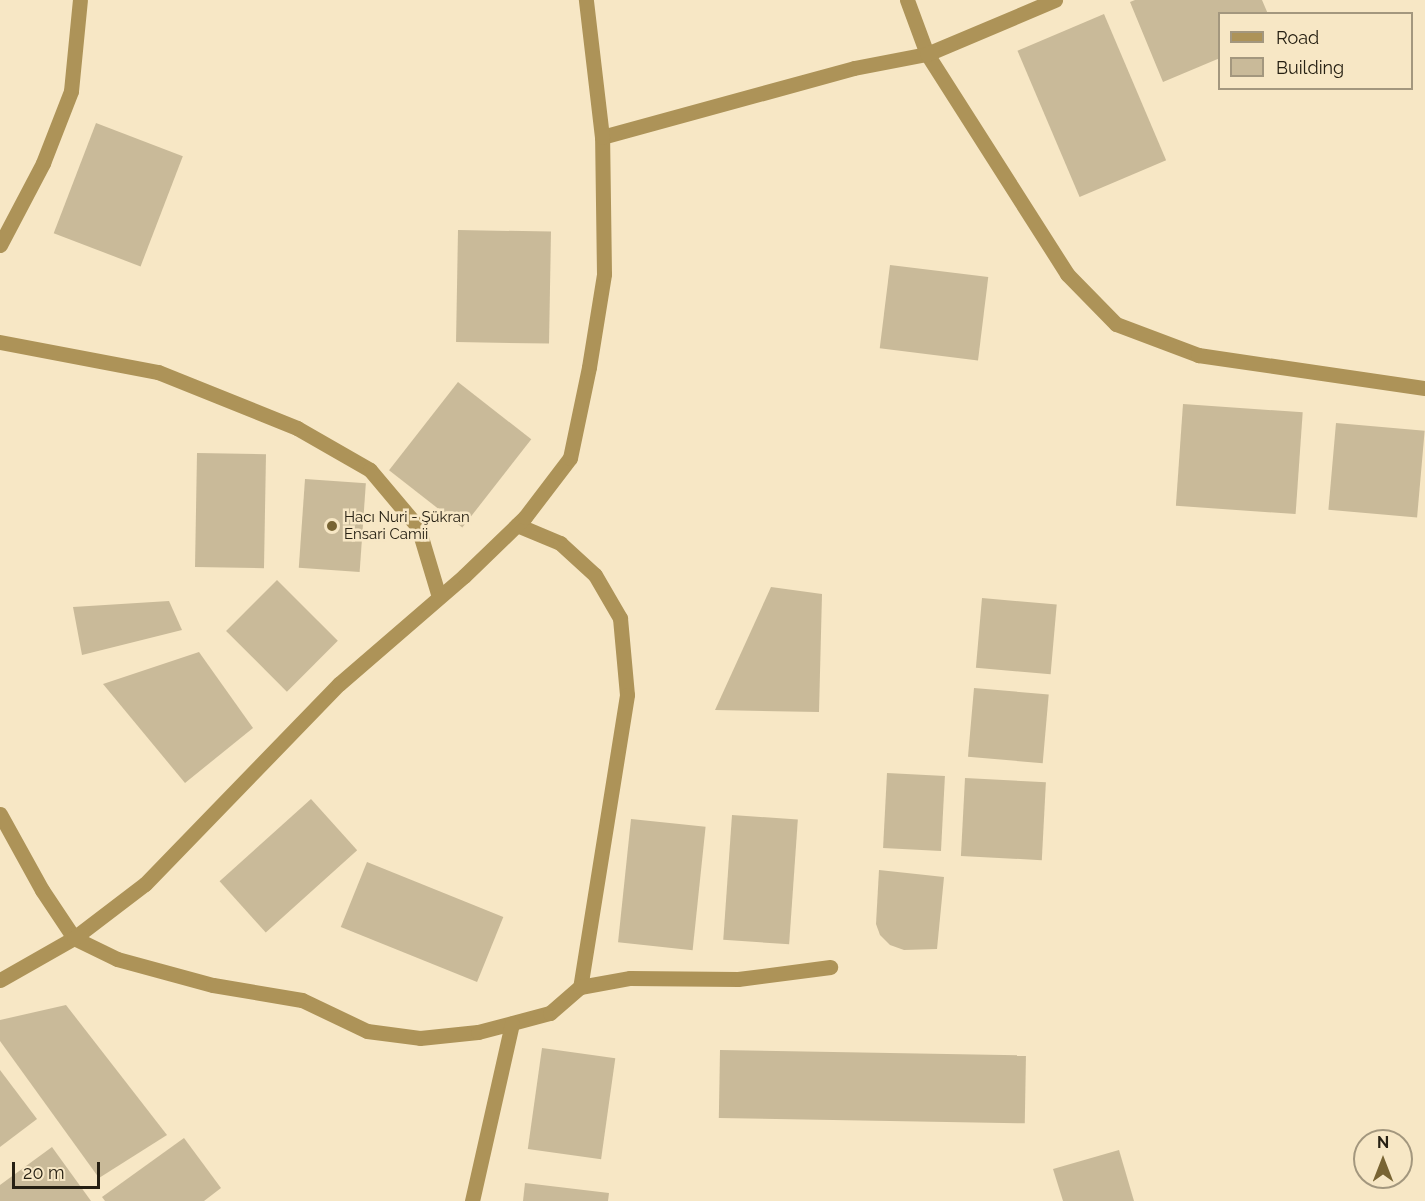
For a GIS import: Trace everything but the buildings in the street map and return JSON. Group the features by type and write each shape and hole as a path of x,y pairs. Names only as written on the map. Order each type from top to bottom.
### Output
{"street":[{"path":"0,245 43,163 71,91 80,0"},
{"path":"0,980 74,938 145,884 339,684 517,525 570,458 589,367 604,274 602,137 586,0"},
{"path":"907,0 927,54 1067,274 1116,324 1198,355 1425,388"},
{"path":"602,137 854,68 927,54 1054,0"},
{"path":"0,342 158,372 297,428 370,470 418,527 439,597"},
{"path":"517,525 560,543 595,575 620,618 627,695 580,987"},
{"path":"0,814 42,890 74,938 117,960 213,985 302,1000 367,1031 420,1038 478,1032 550,1013 580,987 630,978 738,979 830,967"},
{"path":"472,1201 512,1023"}],"place":[{"name":"Hacı Nuri - Şükran Ensari Camii","path":"332,526"}]}
